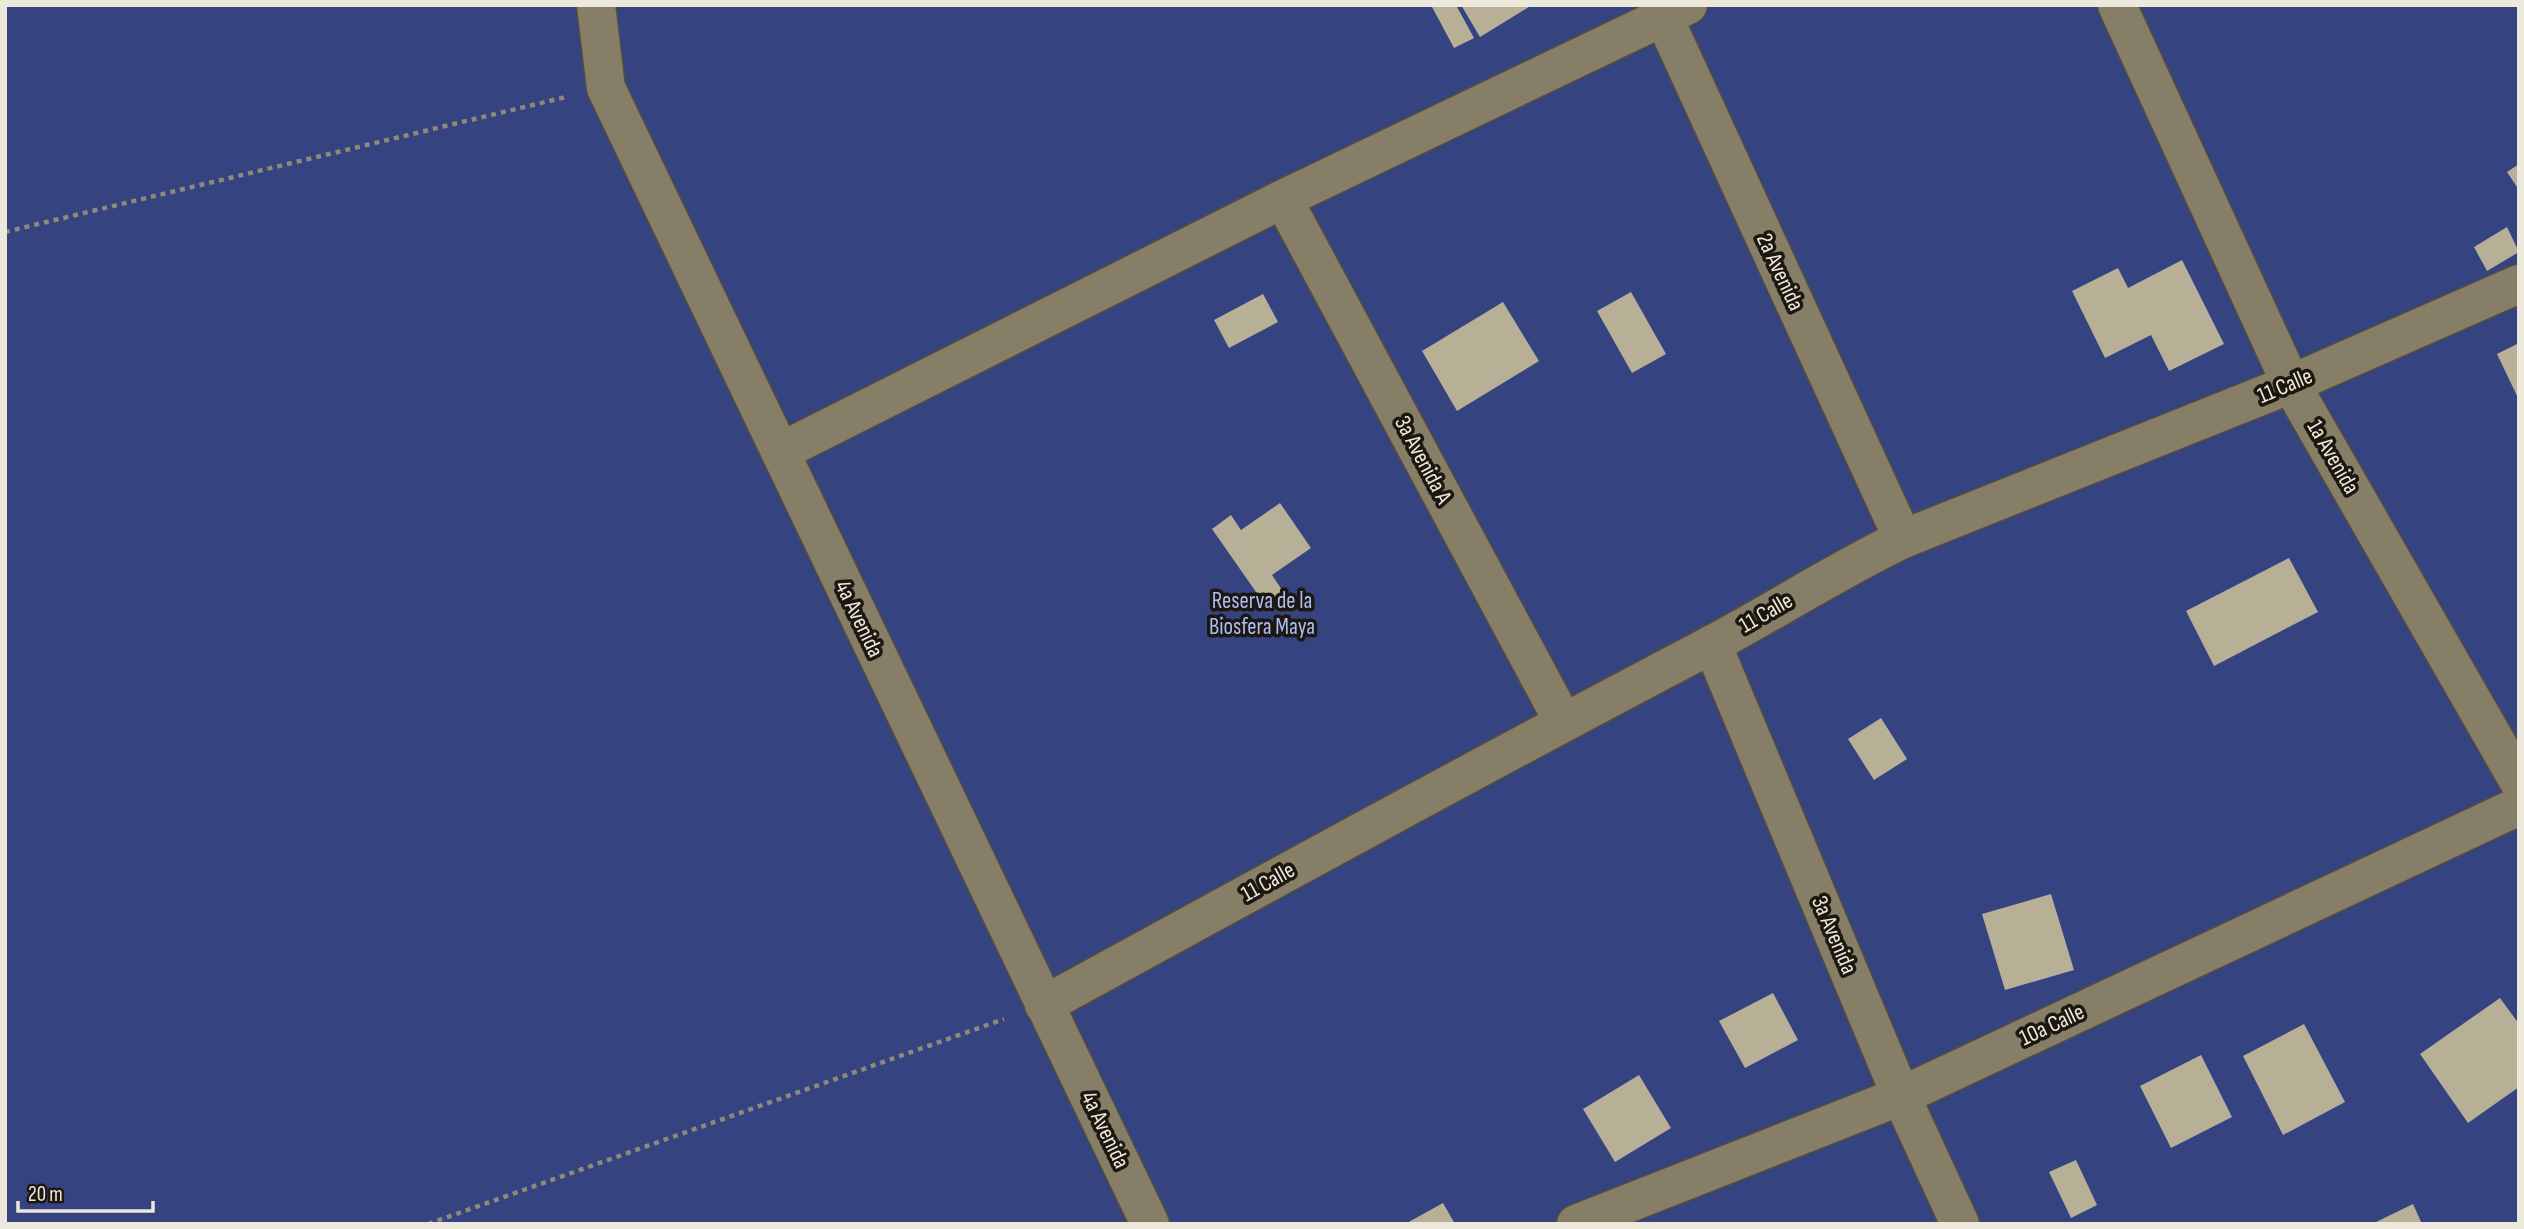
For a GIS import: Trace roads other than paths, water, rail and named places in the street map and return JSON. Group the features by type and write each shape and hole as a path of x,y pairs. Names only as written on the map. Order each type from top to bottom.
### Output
{"street":[{"name":"4a Avenida","path":"596,5 606,88 1150,1224"},
{"name":"1a Avenida","path":"2117,5 2291,384 2519,782"},
{"path":"780,452 1670,9"},
{"name":"2a Avenida","path":"1670,9 1903,539"},
{"name":"3a Avenida A","path":"1283,200 1563,721"},
{"name":"11 Calle","path":"1044,1005 1563,721 1712,644 1843,568 1903,539 2291,384 2519,284"},
{"name":"3a Avenida","path":"1712,644 1901,1096 1960,1224"},
{"name":"10a Calle","path":"1576,1224 1901,1096 2519,806"}],"park label":[{"name":"Reserva de la Biosfera Maya","path":"1262,614"}]}
